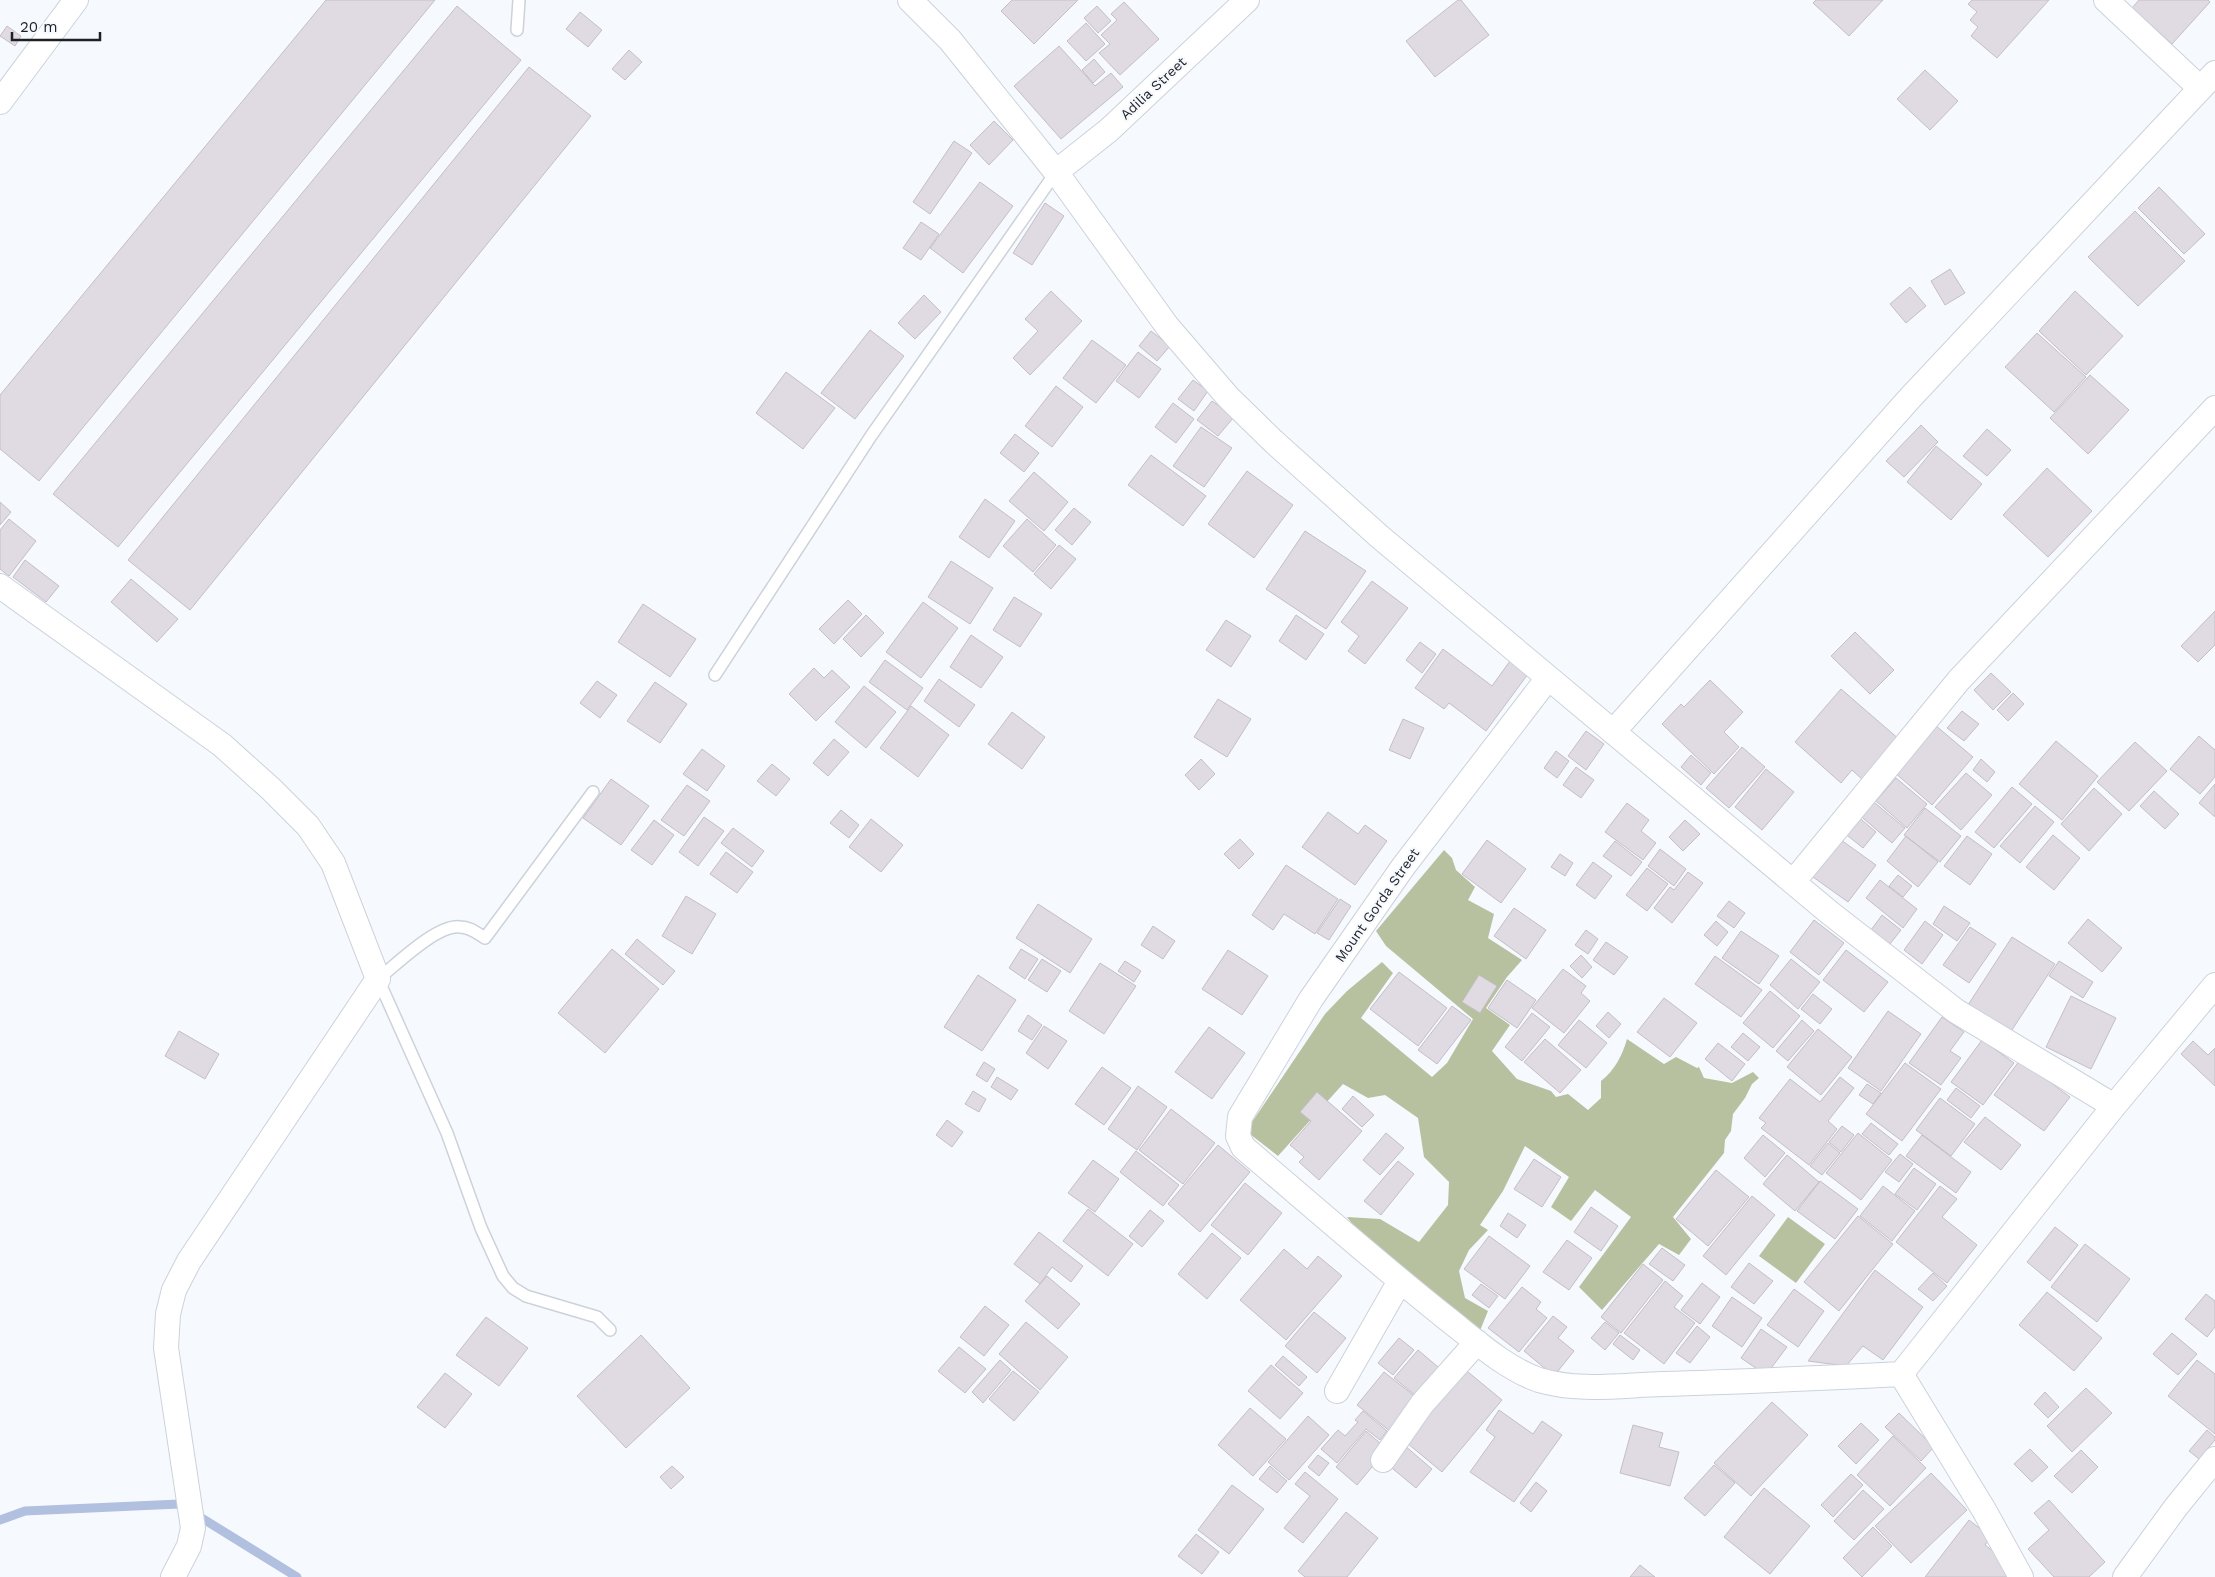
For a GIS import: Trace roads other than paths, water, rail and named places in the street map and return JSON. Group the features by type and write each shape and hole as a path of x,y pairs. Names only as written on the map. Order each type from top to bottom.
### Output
{"street":[{"path":"0,102 76,0"},
{"path":"910,0 950,40 1056,172 1167,326 1228,397 1273,441 1380,537 1548,678 1793,882 1956,1011 2114,1106"},
{"name":"Adilia Street","path":"1056,172 1109,130 1248,0"},
{"path":"1613,732 1910,398 2208,80 2106,0"},
{"path":"1793,882 1959,680 2215,408"},
{"path":"0,586 222,745 271,789 308,826 333,863 378,979 189,1261 174,1290 168,1314 166,1348 189,1491 193,1528 189,1546 173,1577"},
{"name":"Mount Gorda Street","path":"1400,1281 1243,1147 1238,1136 1240,1117 1311,999 1403,867 1548,678"},
{"path":"1337,1391 1400,1281 1477,1342 1519,1371 1539,1380 1561,1385 1594,1387 1773,1382 1901,1374 2114,1106 2215,985"},
{"path":"1383,1460 1422,1404 1477,1342"},
{"path":"1901,1374 1984,1510 2020,1577"},
{"path":"2125,1577 2176,1507 2215,1459"}],"lane":[{"path":"517,30 519,0"},
{"path":"715,675 871,436 1056,172"},
{"path":"593,792 485,938 471,929 458,926 446,929 433,936 378,979 447,1133 481,1228 503,1276 513,1288 526,1296 597,1317 610,1330"}],"waterway":[{"path":"0,1520 25,1511 179,1504 297,1577"}]}
